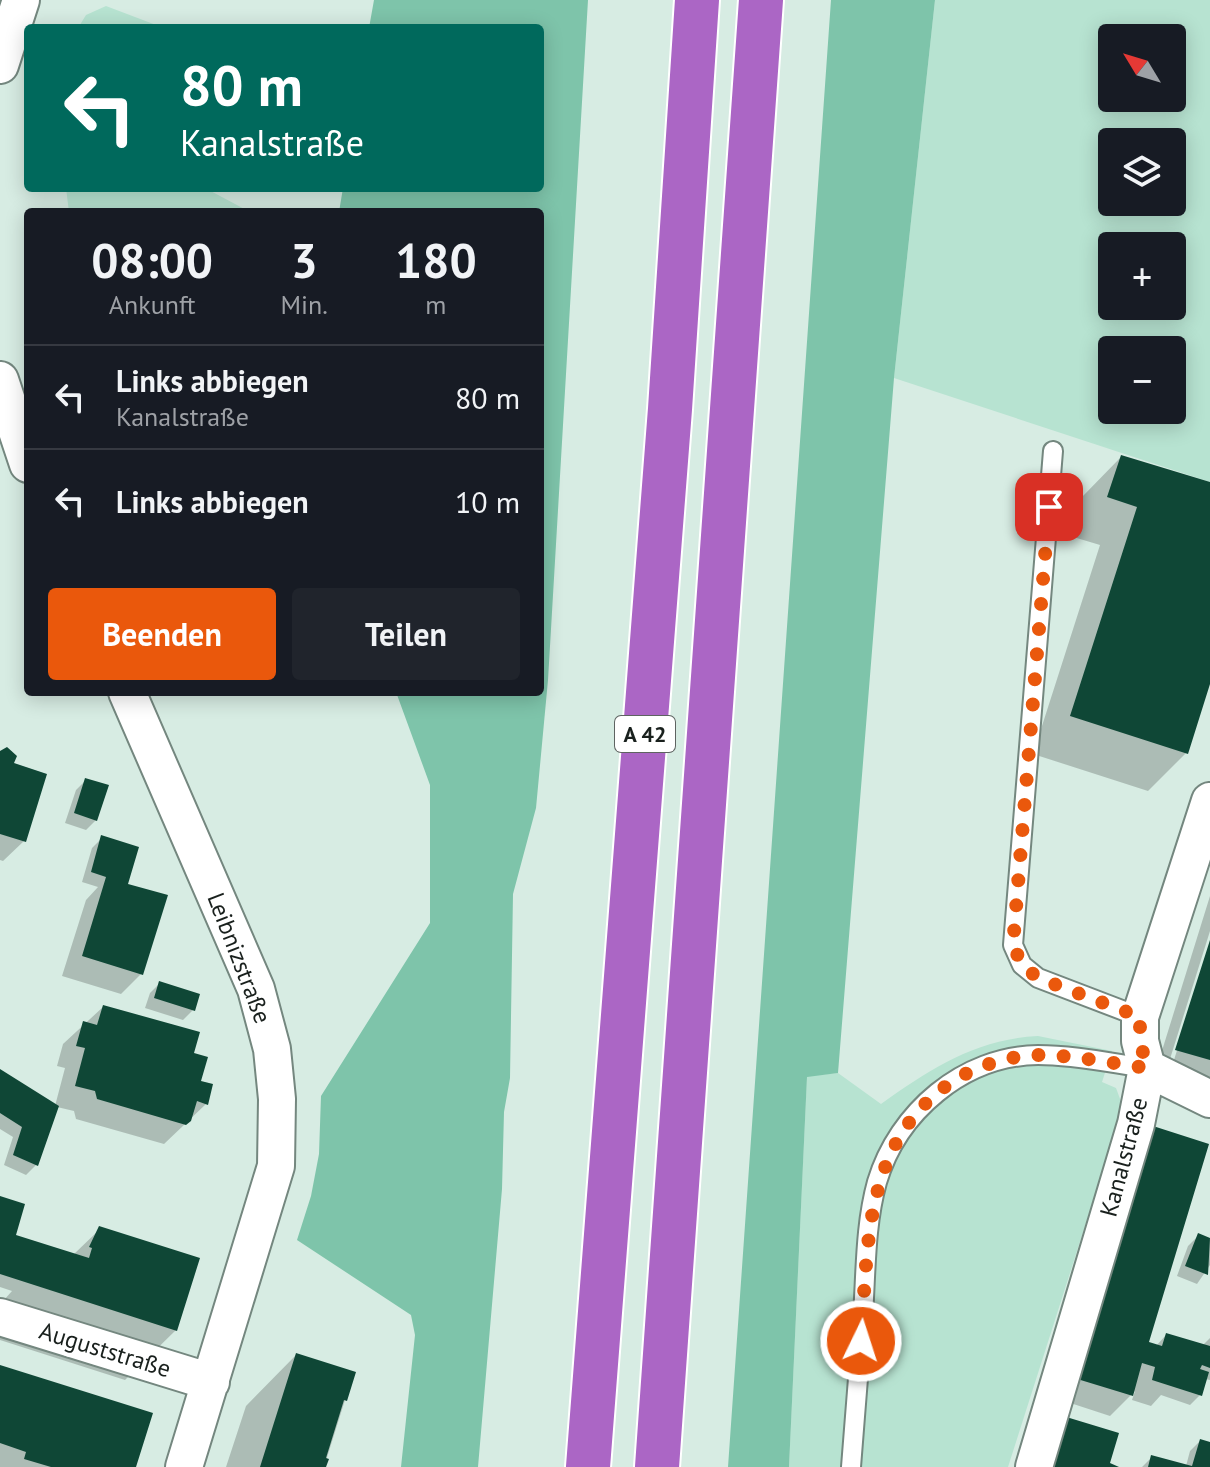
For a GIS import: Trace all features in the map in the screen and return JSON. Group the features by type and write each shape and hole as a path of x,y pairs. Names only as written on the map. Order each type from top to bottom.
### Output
{"highway":[{"name":"A 42","path":"588,1467 670,409 697,0"},
{"name":"A 42","path":"657,1467 761,0"}],"street":[{"path":"0,65 21,0"},
{"path":"0,380 24,452"},
{"name":"Leibnizstraße","path":"129,696 256,989 272,1049 279,1131 276,1166 184,1467"},
{"name":"Kanalstraße","path":"1034,1467 1136,1124 1147,1068 1140,1041 1140,1017 1210,801"},
{"path":"1147,1068 1210,1099"},
{"name":"Auguststraße","path":"0,1317 211,1382"}],"lane":[{"path":"1053,451 1013,945 1022,965 1038,978 1140,1017"},
{"path":"851,1467 871,1215 890,1150 908,1123 932,1096 959,1076 993,1062 1037,1055 1147,1068"}],"green space":[{"path":"374,0 588,0 548,680 536,808 513,894 510,1078 504,1112 502,1189 478,1467 401,1467 415,1335 411,1315 297,1240 311,1196 319,1154 321,1096 430,923 430,785 397,696 544,696 544,208 340,208 342,192 544,192 544,24 370,24"},
{"path":"831,0 935,0 894,378 838,1073 807,1077 789,1467 728,1467"},
{"path":"935,0 1210,0 1210,482 894,378"},
{"path":"106,6 153,24 80,24 86,15"},
{"path":"66,192 212,192 242,208 68,208"},
{"path":"1038,1036 1112,1051 1102,1082 1116,1088 1123,1107 1008,1467 789,1467 807,1076 838,1073 881,1104 955,1058 994,1043"}],"building":[{"path":"1121,455 1210,482 1210,684 1188,754 1070,716 1137,507 1107,497"},
{"path":"7,747 17,756 14,763 47,774 26,842 0,834 0,751"},
{"path":"85,778 109,785 97,821 74,813"},
{"path":"101,835 139,847 128,884 168,895 143,975 82,956 106,877 91,872"},
{"path":"1210,940 1210,1060 1175,1050"},
{"path":"159,981 200,994 195,1011 154,998"},
{"path":"103,1005 200,1032 194,1053 208,1057 201,1081 213,1084 208,1105 197,1101 191,1121 186,1125 97,1099 95,1091 75,1086 85,1048 76,1046 83,1021 97,1025"},
{"path":"0,1069 59,1106 38,1166 13,1155 22,1127 0,1113"},
{"path":"1153,1126 1209,1144 1149,1342 1162,1346 1166,1333 1210,1346 1210,1368 1202,1365 1200,1369 1209,1372 1202,1396 1152,1380 1155,1367 1142,1363 1133,1396 1074,1378"},
{"path":"0,1196 25,1204 16,1235 89,1258 92,1248 89,1247 99,1226 200,1258 177,1331 0,1274"},
{"path":"1198,1233 1210,1238 1208,1275 1185,1266"},
{"path":"296,1353 356,1372 326,1458 329,1459 326,1467 260,1467"},
{"path":"0,1365 153,1413 136,1467 51,1467 24,1459 26,1452 0,1443"},
{"path":"1063,1416 1119,1433 1110,1463 1119,1467 1047,1467"},
{"path":"1200,1439 1210,1442 1210,1467 1148,1467 1151,1455 1192,1466"}],"route":[{"path":"861,1341 871,1215 878,1182 890,1150 932,1096 959,1076 993,1062 1037,1055 1147,1068 1140,1041 1140,1017 1106,1007 1038,978 1022,965 1013,945 1049,507"}]}
